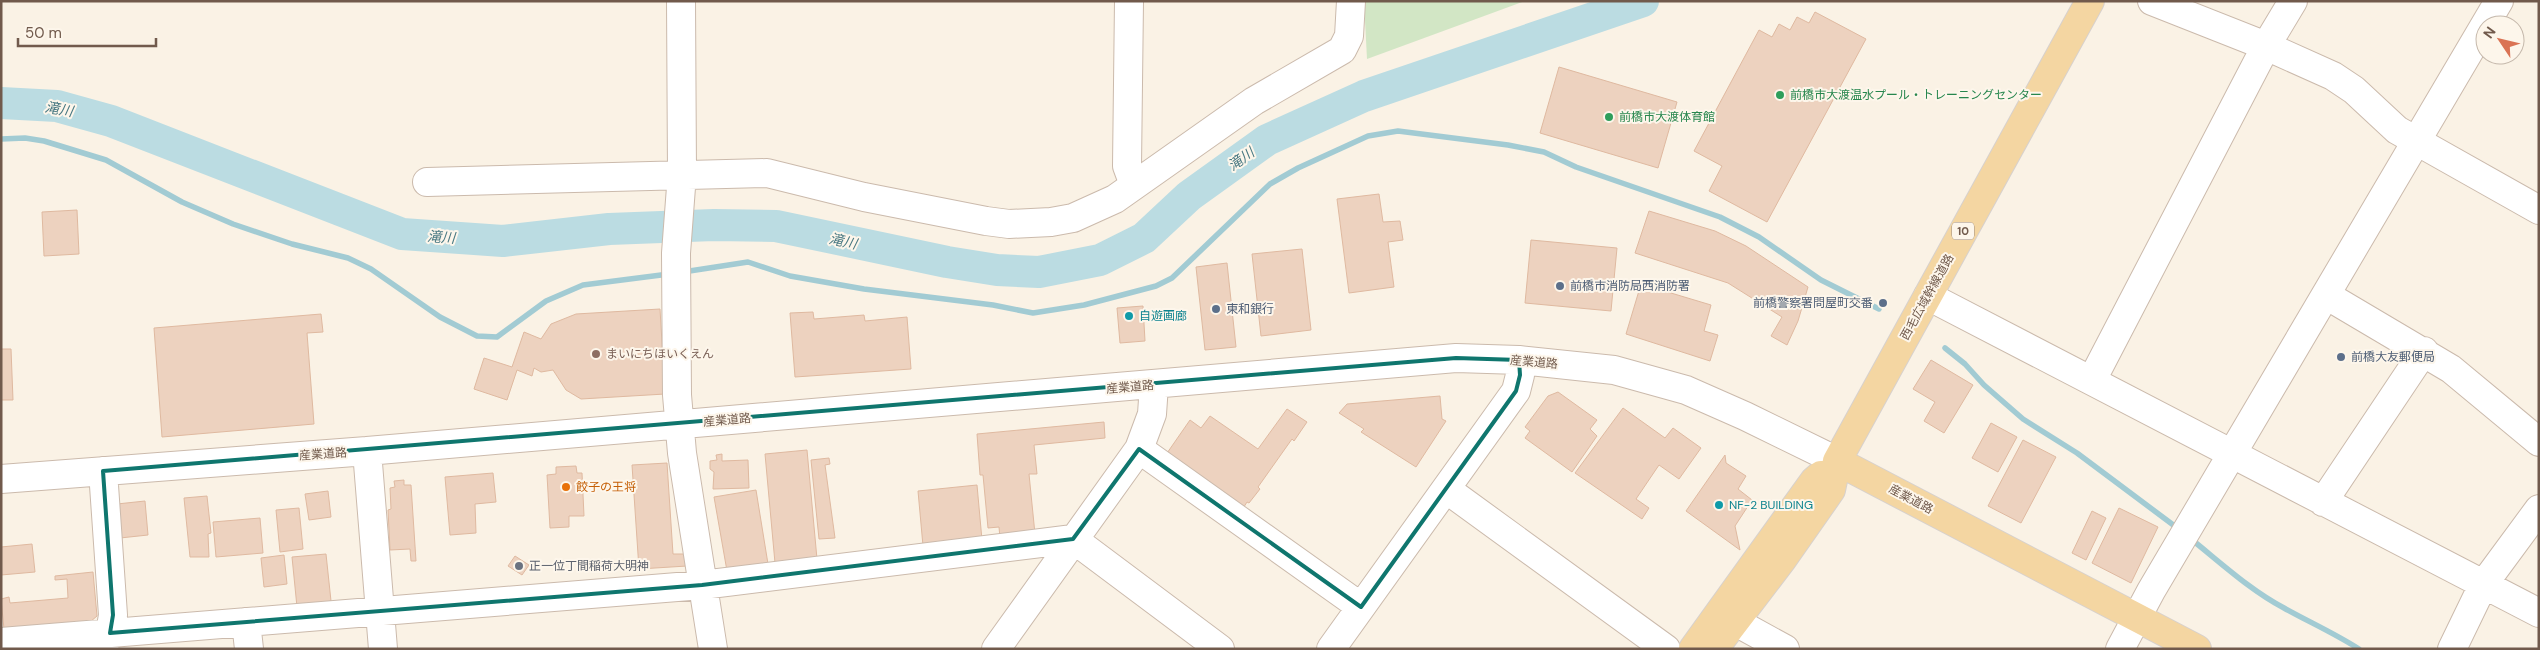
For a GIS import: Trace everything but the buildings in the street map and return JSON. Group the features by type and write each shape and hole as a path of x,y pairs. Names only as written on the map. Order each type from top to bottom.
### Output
{"main road":[{"name":"西毛広域幹線道路","path":"1714,649 1782,560 1831,490 1837,461 2090,1"},
{"name":"西毛広域幹線道路","path":"1694,649 1814,481 1837,461"},
{"name":"産業道路","path":"1837,461 2197,649"}],"street":[{"path":"681,1 682,182 676,253 679,424 713,649"},
{"path":"1129,1 1128,166 1134,185"},
{"path":"427,182 682,182 694,176 767,173 864,197 1009,224 1051,222 1073,218 1114,199 1254,101 1342,50 1349,36 1351,1"},
{"path":"2152,1 2266,46 2338,79 2397,130 2539,210"},
{"path":"2092,380 2266,46 2293,1"},
{"path":"2120,649 2231,455 2499,1"},
{"path":"2326,295 2424,351 2467,380 2539,442"},
{"path":"1928,296 2092,380 2482,586 2539,613"},
{"path":"2323,502 2424,351"},
{"name":"産業道路","path":"1,479 367,451 1456,358 1519,360 1614,370 1686,390 1745,416 1837,461"},
{"path":"1331,649 1516,391 1520,375 1519,360"},
{"path":"999,648 1073,539 1139,449 1152,414 1154,385"},
{"path":"1139,449 1361,607"},
{"path":"367,451 383,649"},
{"path":"103,471 113,615 106,641"},
{"path":"1446,489 1666,649"},
{"path":"2452,649 2482,586 2539,509"},
{"path":"1,642 106,641 247,636 380,610 702,585 1073,539 1220,649"},
{"path":"1734,621 1785,649"}],"highlighted area":[{"path":"1456,358 1519,360 1520,375 1516,391 1361,607 1139,449 1073,539 702,585 110,633 113,615 103,471"}],"green space":[{"path":"1364,1 1525,1 1367,59"}],"waterway":[{"name":"滝川","path":"1,103 57,106 111,121 402,234 503,241 609,229 714,225 776,226 947,262 997,270 1039,272 1100,260 1144,238 1189,196 1267,140 1364,96 1643,1"},
{"path":"683,272 748,262 790,276 864,289 993,305 1033,313 1084,305 1156,286 1172,278 1270,184 1298,168 1368,136 1398,131 1508,145 1544,152 1576,167 1720,217 1759,237 1821,280 1879,309"},
{"path":"1,139 25,138 44,141 106,160 182,202 233,224 292,244 348,258 371,269 440,317 477,336 497,337 546,301 583,285 669,274"},
{"path":"1945,348 1965,364 1984,385 2023,419 2077,453 2180,530"},
{"path":"2191,539 2236,576 2271,601 2359,649"}],"place":[{"name":"前橋市大渡温水プール・トレーニングセンター","path":"1780,95"},
{"name":"前橋市大渡体育館","path":"1609,117"},
{"name":"前橋市消防局西消防署","path":"1560,286"},
{"name":"前橋警察署問屋町交番","path":"1883,303"},
{"name":"東和銀行","path":"1216,309"},
{"name":"自遊画廊","path":"1129,316"},
{"name":"まいにちほいくえん","path":"596,354"},
{"name":"前橋大友郵便局","path":"2341,357"},
{"name":"餃子の王将","path":"566,487"},
{"name":"NF-2 BUILDING","path":"1719,505"},
{"name":"正一位丁間稲荷大明神","path":"519,566"}]}
